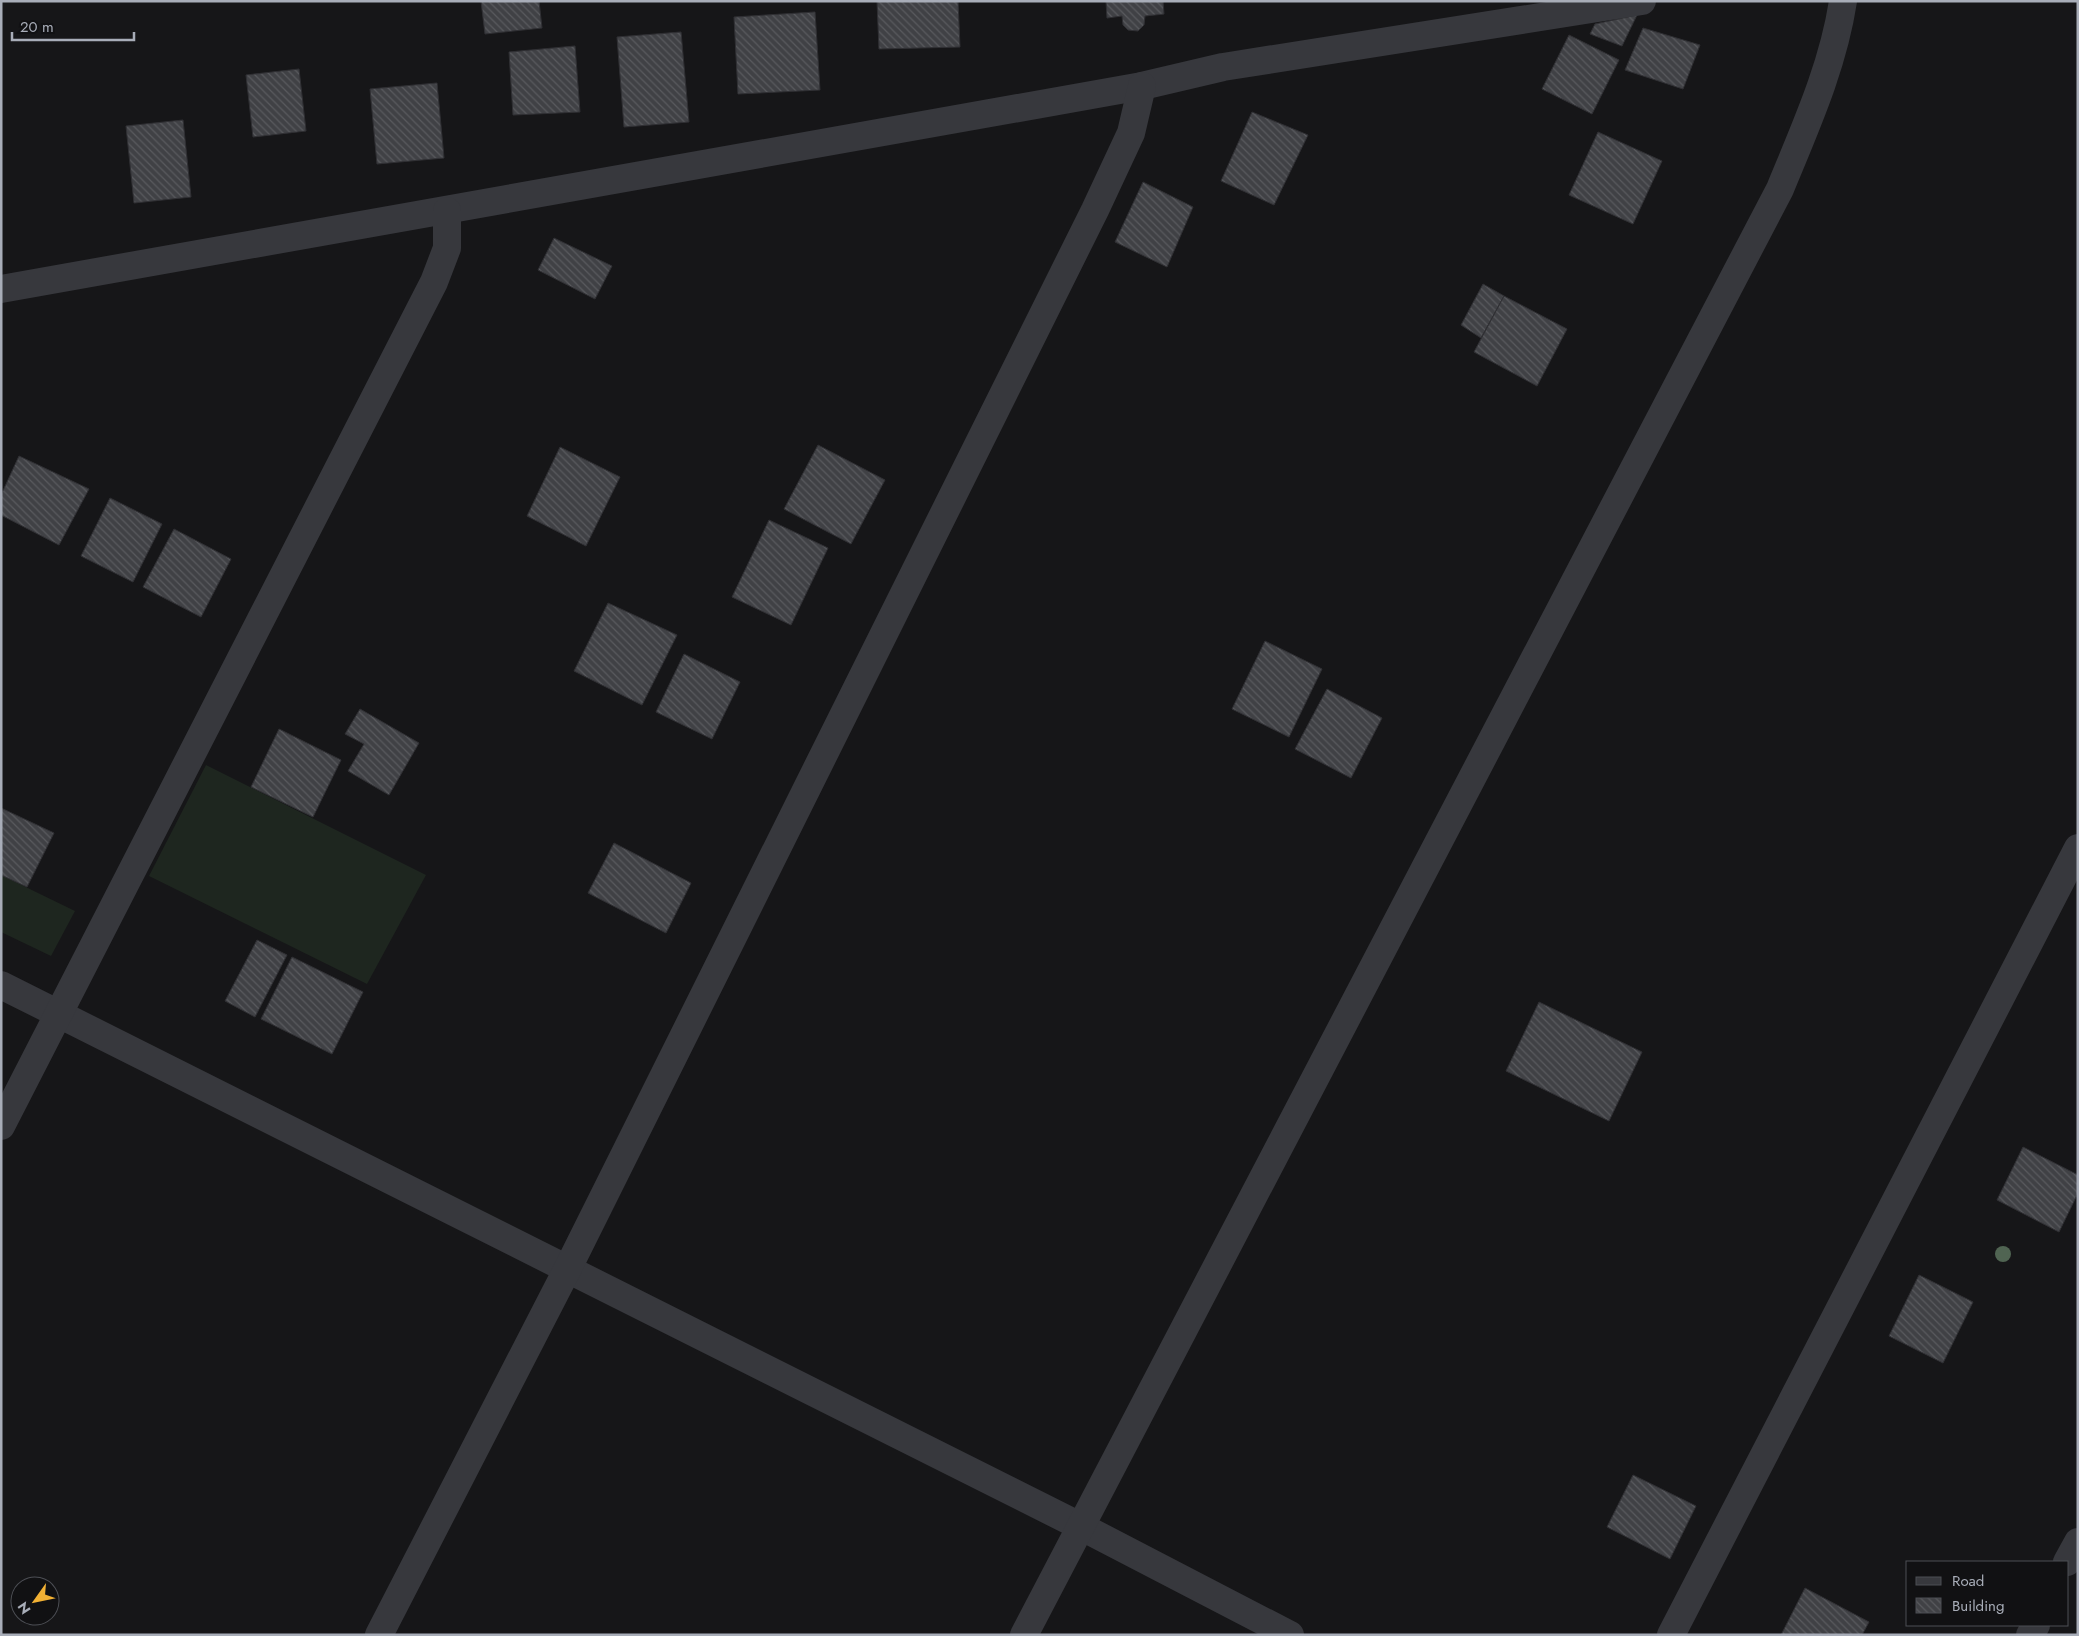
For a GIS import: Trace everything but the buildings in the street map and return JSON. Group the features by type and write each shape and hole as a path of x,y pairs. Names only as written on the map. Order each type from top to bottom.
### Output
{"street":[{"path":"1,289 1142,86 1223,66 1642,1"},
{"path":"1024,1635 1780,189 1818,94 1839,31 1843,1"},
{"path":"378,1635 568,1268 1095,210 1131,133 1142,86"},
{"path":"1,1126 434,282 447,248 446,211"},
{"path":"1671,1635 2078,848"},
{"path":"1,985 1080,1526 1290,1635"},
{"path":"2068,1561 2078,1542"}],"shaded area":[{"path":"206,765 426,875 367,984 149,876"},
{"path":"1,875 75,911 51,956 1,932"}]}
